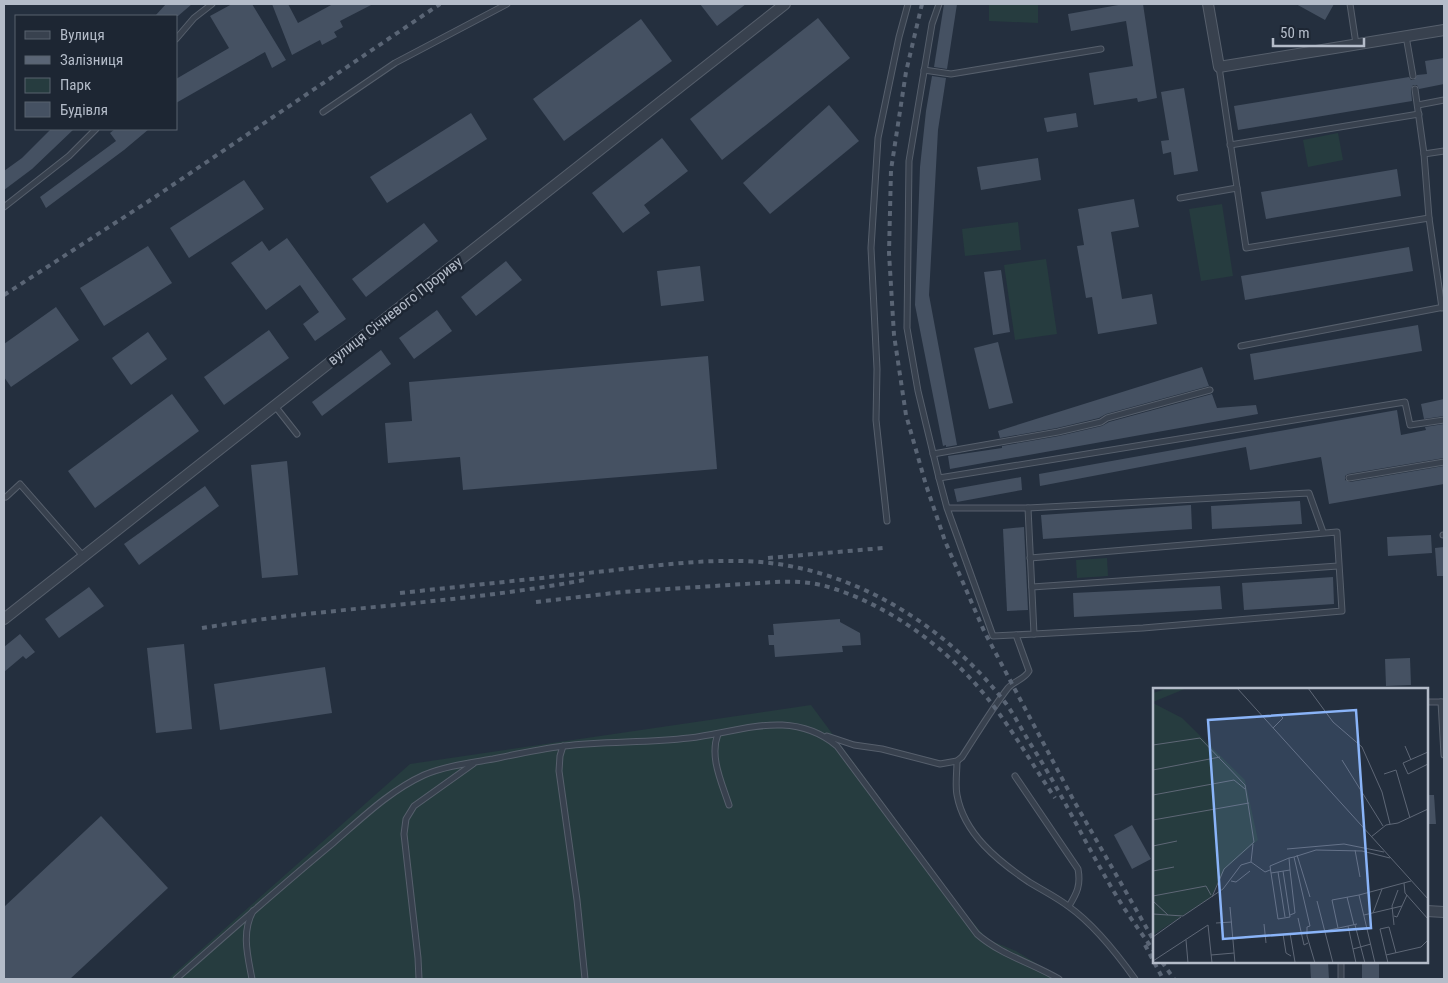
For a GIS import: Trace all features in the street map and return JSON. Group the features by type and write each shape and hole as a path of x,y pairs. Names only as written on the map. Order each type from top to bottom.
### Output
{"street":[{"name":"вулиця Січневого Прориву","path":"4,619 785,4"},
{"path":"1208,4 1219,67 1444,30"},
{"path":"1428,911 1444,912"}],"lane":[{"path":"178,37 194,18 212,4"},
{"path":"322,112 395,63 507,4"},
{"path":"887,520 876,420 877,369 871,248 878,138 899,37 908,4"},
{"path":"939,4 932,24 909,161 907,328 918,391 938,478 993,636 1143,628 1342,611 1337,532 1030,558"},
{"path":"1350,4 1356,44"},
{"path":"1406,36 1413,76"},
{"path":"924,70 951,74 1101,49"},
{"path":"1219,67 1246,248 1429,218"},
{"path":"1240,346 1443,307 1429,218 1416,90"},
{"path":"1418,105 1444,100"},
{"path":"1230,145 1419,114"},
{"path":"4,207 69,156 95,130"},
{"path":"1424,154 1444,151"},
{"path":"1180,198 1236,188"},
{"path":"933,454 1058,432 1101,422 1107,418 1210,390"},
{"path":"938,478 1405,402 1410,424 1444,420"},
{"path":"274,406 297,434"},
{"path":"1349,478 1444,462"},
{"path":"6,498 20,484 83,556"},
{"path":"947,508 1028,508 1309,493 1323,532"},
{"path":"1028,508 1034,634"},
{"path":"1032,587 1338,566"},
{"path":"176,979 254,909 378,804 401,787 424,775 446,768 563,746 686,738 718,734 767,724 794,726 854,745 882,749 940,764 957,761 962,757 1006,691 1012,684 1028,674 1029,671 1016,635"},
{"path":"1428,702 1443,702 1444,755"},
{"path":"718,734 714,753 729,805"},
{"path":"824,736 837,746 977,934 990,946 1041,968 1059,979"},
{"path":"563,746 559,771 577,900 584,979"},
{"path":"957,761 956,794 962,812 972,830 990,852 1028,881 1069,906 1120,958 1136,979"},
{"path":"419,979 404,834 406,819 414,806 476,762"},
{"path":"1015,776 1078,869 1080,878 1079,889 1069,906"},
{"path":"252,979 246,949 246,932 248,920 254,909"},
{"path":"1341,963 1341,979"}],"green space":[{"path":"989,4 1038,4 1038,23 989,21"},
{"path":"1338,133 1343,160 1308,167 1303,140"},
{"path":"1222,204 1233,276 1201,281 1189,209"},
{"path":"1018,222 1021,250 965,256 962,229"},
{"path":"1046,259 1057,334 1015,340 1004,265"},
{"path":"1107,558 1108,576 1077,578 1076,560"},
{"path":"811,705 965,913 987,939 1016,951 1062,979 168,979 410,764"}],"building":[{"path":"166,4 192,4 178,16 156,15"},
{"path":"232,4 252,4 286,60 272,68 265,52 178,102 178,78 229,48 210,16"},
{"path":"272,4 288,4 298,23 333,4 373,4 340,21 343,27 334,32 337,37 322,45 320,40 292,55"},
{"path":"700,4 746,4 717,26"},
{"path":"944,4 957,4 947,69 934,67"},
{"path":"1124,4 1143,4 1157,98 1138,102 1137,98 1094,105 1089,73 1133,66 1126,21 1071,31 1068,14"},
{"path":"1296,4 1334,4 1325,20"},
{"path":"818,18 850,58 722,160 690,119"},
{"path":"641,19 672,61 564,141 533,99"},
{"path":"1444,58 1444,84 1419,89 1417,85 1413,85 1411,89 1412,101 1238,130 1234,106 1409,77 1411,80 1414,80 1417,75 1427,74 1425,61"},
{"path":"932,76 946,78 938,130 929,295 957,445 946,447 946,445 943,446 915,305 920,167"},
{"path":"1184,88 1198,171 1174,175 1171,152 1163,154 1161,141 1169,140 1161,92"},
{"path":"829,105 859,141 770,214 743,183"},
{"path":"471,113 487,139 387,203 370,177"},
{"path":"1076,113 1078,127 1047,132 1044,118"},
{"path":"50,130 73,130 32,169 4,190 4,171 22,158"},
{"path":"114,130 148,130 46,208 40,197 116,141 110,133"},
{"path":"662,138 688,171 644,205 650,213 623,233 592,193"},
{"path":"1038,158 1041,180 981,190 977,167"},
{"path":"1397,169 1401,196 1266,219 1261,192"},
{"path":"244,180 264,209 189,258 170,228"},
{"path":"1134,199 1139,227 1111,232 1122,299 1152,294 1157,324 1098,334 1092,297 1086,298 1077,246 1084,245 1078,209"},
{"path":"424,223 438,241 366,297 352,279"},
{"path":"287,238 346,319 315,341 303,324 319,312 300,285 266,310 231,263 262,241 269,251"},
{"path":"148,246 172,283 104,326 80,288"},
{"path":"1409,247 1413,271 1245,300 1241,276"},
{"path":"506,261 522,280 476,316 461,297"},
{"path":"700,266 704,301 661,306 657,271"},
{"path":"1001,270 1010,332 993,335 984,272"},
{"path":"56,307 79,340 11,387 4,377 4,344"},
{"path":"437,310 452,331 414,359 399,338"},
{"path":"1418,325 1422,351 1254,380 1250,354"},
{"path":"269,330 289,358 224,405 204,377"},
{"path":"148,332 167,359 131,385 112,358"},
{"path":"998,342 1013,403 989,409 974,348"},
{"path":"381,350 391,364 322,416 312,402"},
{"path":"708,356 717,469 463,490 460,457 388,463 385,423 412,421 409,382"},
{"path":"1202,367 1209,386 1106,414 1099,418 1000,438 998,431"},
{"path":"172,394 199,431 95,508 68,471"},
{"path":"1212,394 1217,408 1256,405 1258,414 950,469 948,456 1002,448 1002,446 1102,426 1109,422"},
{"path":"1444,399 1444,416 1424,419 1421,404"},
{"path":"1397,410 1401,435 1426,430 1425,427 1444,424 1444,458 1348,474 1345,476 1345,480 1350,482 1444,466 1444,484 1329,504 1321,457 1250,470 1246,447 1040,486 1039,474"},
{"path":"287,461 298,575 262,578 251,465"},
{"path":"1021,477 1022,490 957,502 954,489"},
{"path":"205,486 219,506 139,565 124,544"},
{"path":"1300,501 1302,524 1212,529 1211,506"},
{"path":"1191,505 1192,529 1043,539 1041,515"},
{"path":"1024,527 1028,610 1007,611 1003,529"},
{"path":"1431,535 1432,553 1388,556 1387,537"},
{"path":"1444,547 1444,576 1437,576 1435,548"},
{"path":"1333,577 1334,604 1244,610 1242,583"},
{"path":"1220,586 1222,609 1074,617 1073,593"},
{"path":"89,587 104,606 59,638 45,619"},
{"path":"840,619 840,622 860,633 861,645 842,646 843,652 775,657 774,645 769,645 768,635 774,635 773,624"},
{"path":"20,634 35,652 26,659 23,656 4,672 4,647"},
{"path":"184,644 192,729 156,733 147,648"},
{"path":"1410,658 1411,685 1386,686 1385,659"},
{"path":"325,667 332,713 220,730 214,684"},
{"path":"1428,795 1434,795 1436,824 1428,824"},
{"path":"101,816 168,888 70,979 4,979 4,907"},
{"path":"1132,825 1151,859 1132,869 1114,835"},
{"path":"1310,963 1328,963 1329,979 1311,979"},
{"path":"1362,963 1379,963 1379,979 1362,979"}],"railway":[{"path":"4,295 152,199 440,4"},
{"path":"922,4 906,72 891,170 889,253 894,335 906,415 926,485 945,541 984,631 1074,801 1153,939"},
{"path":"768,558 883,548"},
{"path":"400,593 668,564 739,561 777,564 814,572 850,584 884,600 917,619 947,642 975,668 1005,702 1045,768 1112,888 1153,950"},
{"path":"202,628 298,615 489,595 584,580"},
{"path":"536,602 622,592 775,582 805,582 835,589 880,608 901,621 922,635 960,667 977,685 1000,715 1055,798"},
{"path":"1145,945 1153,960"},
{"path":"1155,963 1163,979"},
{"path":"1163,963 1174,979"}]}
